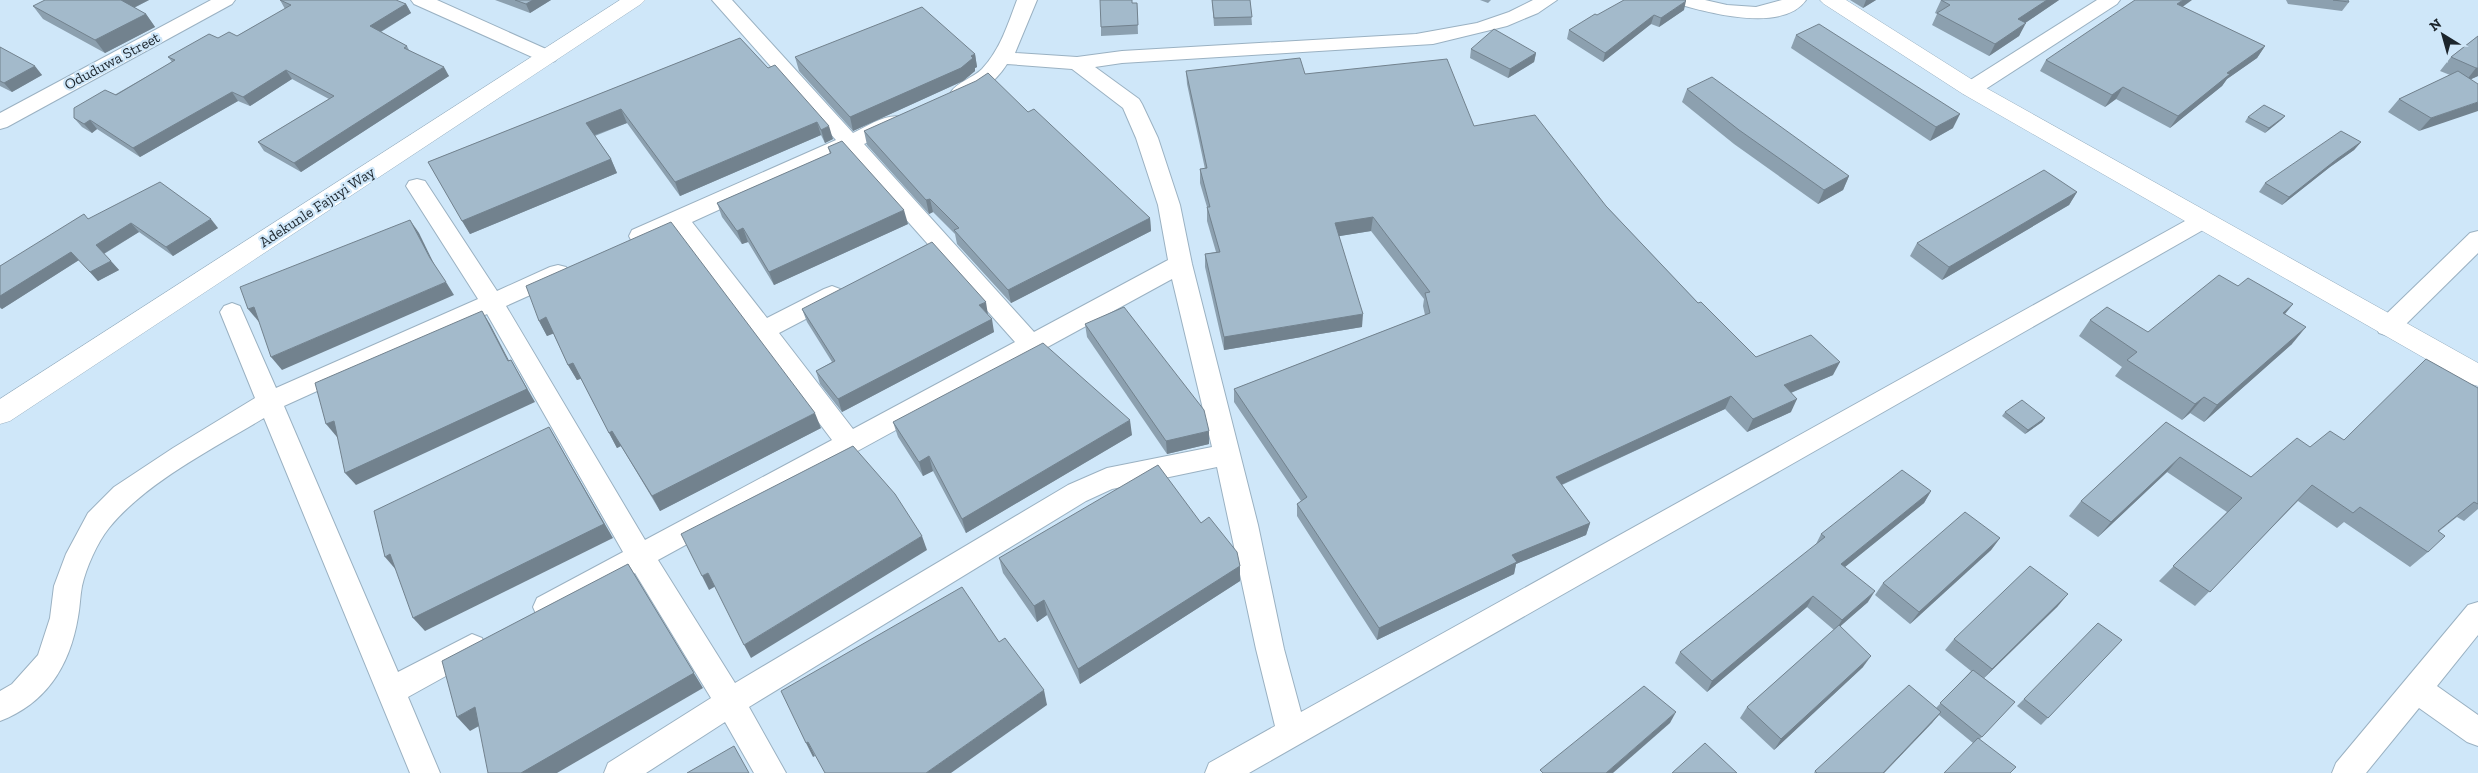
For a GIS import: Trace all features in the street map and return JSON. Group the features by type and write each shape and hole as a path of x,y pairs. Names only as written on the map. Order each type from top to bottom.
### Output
{"street":[{"name":"Oduduwa Street","path":"0,122 225,0"},
{"path":"421,0 548,57"},
{"name":"Adekunle Fajuyi Way","path":"0,413 634,0"},
{"path":"722,0 850,142 930,246 1032,344"},
{"path":"945,100 988,77 1002,58 1027,0"},
{"path":"1002,58 1077,63 1122,57 1416,40 1453,35 1491,26 1523,14 1547,0"},
{"path":"1685,0 1733,12 1758,14 1796,0"},
{"path":"1832,0 1971,89 2388,327 2478,376"},
{"path":"1971,89 2110,0"},
{"path":"1077,63 1132,104 1147,138 1168,205 1180,264 1292,734"},
{"path":"625,243 910,115"},
{"path":"417,186 492,302 640,556 730,702 771,773"},
{"path":"678,219 849,443"},
{"path":"1220,773 2202,221"},
{"path":"2388,327 2478,239"},
{"path":"0,707 22,694 51,662 64,618 68,586 80,554 98,521 123,495 182,455 269,402 581,262"},
{"path":"528,617 1180,264"},
{"path":"763,331 851,286"},
{"path":"232,312 425,773"},
{"path":"619,773 730,702 1077,493 1107,479 1226,455"},
{"path":"2347,773 2478,614"},
{"path":"390,691 494,635"},
{"path":"2417,689 2478,732"}],"building":[{"path":"45,0 121,0 146,14 95,40 33,6"},
{"path":"280,0 396,0 406,4 370,26 407,46 404,48 444,67 294,163 258,142 334,96 286,70 243,97 232,92 133,148 90,120 84,124 74,118 74,108 105,90 116,95 175,60 168,57 209,34 218,38 229,32 237,36 291,5"},
{"path":"515,0 533,0 526,4"},
{"path":"1100,0 1132,0 1132,3 1137,3 1138,25 1101,27"},
{"path":"1212,0 1250,0 1252,17 1214,18"},
{"path":"1624,0 1686,1 1661,18 1654,15 1605,53 1569,30 1595,14 1597,15"},
{"path":"1941,0 2047,0 2018,19 2026,23 1995,44 1937,13 1950,5"},
{"path":"2135,0 2183,0 2177,4 2265,46 2227,73 2230,74 2178,116 2123,87 2112,95 2046,60"},
{"path":"922,7 975,54 971,56 973,58 961,68 850,117 795,57"},
{"path":"1819,24 1960,114 1936,127 1796,35"},
{"path":"1494,29 1536,53 1510,69 1471,49"},
{"path":"2478,36 2478,68 2451,57"},
{"path":"740,38 768,68 775,65 829,126 821,130 817,122 675,182 621,109 586,123 611,159 462,221 428,162"},
{"path":"0,47 35,66 4,83 0,81"},
{"path":"1300,58 1305,74 1447,59 1474,126 1535,115 1606,206 1698,303 1701,302 1756,357 1811,335 1840,362 1784,385 1797,399 1753,419 1731,396 1556,477 1590,523 1512,555 1517,562 1379,628 1297,504 1307,497 1234,389 1430,313 1425,293 1430,292 1373,217 1335,223 1363,314 1224,337 1205,254 1220,252 1207,207 1210,207 1200,169 1207,168 1186,71"},
{"path":"2458,71 2478,84 2478,102 2431,118 2399,99"},
{"path":"988,73 1028,112 1034,109 1150,218 1008,290 954,230 959,228 930,199 926,200 864,131 976,81"},
{"path":"1712,77 1849,176 1824,190 1739,130 1687,89"},
{"path":"2264,105 2285,116 2269,128 2248,117"},
{"path":"2341,131 2361,142 2289,197 2265,183"},
{"path":"842,141 904,210 769,272 743,228 737,231 717,203 831,153 828,147"},
{"path":"2044,170 2077,192 1949,267 1917,243"},
{"path":"160,182 211,219 166,247 131,223 96,245 111,261 90,272 71,252 0,296 0,266 84,214 88,219"},
{"path":"410,220 430,258 446,282 271,357 254,307 248,309 240,287"},
{"path":"671,222 815,413 652,496 612,431 609,433 573,363 568,365 546,317 539,321 526,286"},
{"path":"932,242 986,302 979,305 992,319 838,399 816,371 835,361 802,309"},
{"path":"2219,275 2238,286 2248,278 2293,304 2283,313 2306,327 2217,405 2204,397 2195,404 2127,360 2137,352 2090,320 2107,307 2148,332"},
{"path":"1124,307 1204,410 1209,431 1166,441 1085,324"},
{"path":"482,311 508,361 511,360 527,389 345,473 334,421 326,424 315,383"},
{"path":"1043,343 1130,420 962,519 929,456 919,462 893,422"},
{"path":"2426,359 2478,388 2478,504 2474,502 2438,531 2445,536 2428,552 2360,507 2353,513 2312,485 2210,592 2173,566 2242,498 2180,457 2111,522 2081,501 2166,422 2251,477 2297,438 2310,447 2330,431 2344,440"},
{"path":"2022,400 2045,418 2028,430 2005,412"},
{"path":"549,427 604,524 413,618 390,554 385,557 374,511"},
{"path":"853,446 895,494 922,536 744,645 708,573 702,576 681,534"},
{"path":"1158,465 1201,523 1209,517 1237,552 1240,566 1078,669 1044,600 1034,606 999,558"},
{"path":"1902,470 1931,491 1841,564 1875,591 1842,620 1813,596 1712,681 1680,652 1825,537 1821,534"},
{"path":"1965,512 2000,538 1919,612 1883,583"},
{"path":"628,564 694,673 521,773 488,773 475,707 457,717 442,661"},
{"path":"2030,566 2068,594 1992,669 1954,639"},
{"path":"962,587 999,642 1005,638 1044,690 926,773 825,773 808,742 806,743 781,691"},
{"path":"2098,623 2122,640 2048,718 2024,699"},
{"path":"1839,625 1871,656 1781,739 1747,707"},
{"path":"1973,670 2015,702 1982,737 1940,703"},
{"path":"1909,685 1941,712 1883,773 1817,773 1815,771"},
{"path":"1644,686 1676,712 1606,773 1543,773 1540,770"},
{"path":"1978,738 2016,767 2010,773 1944,773"},
{"path":"1705,743 1737,773 1672,773"},
{"path":"734,746 749,773 687,773"}]}
